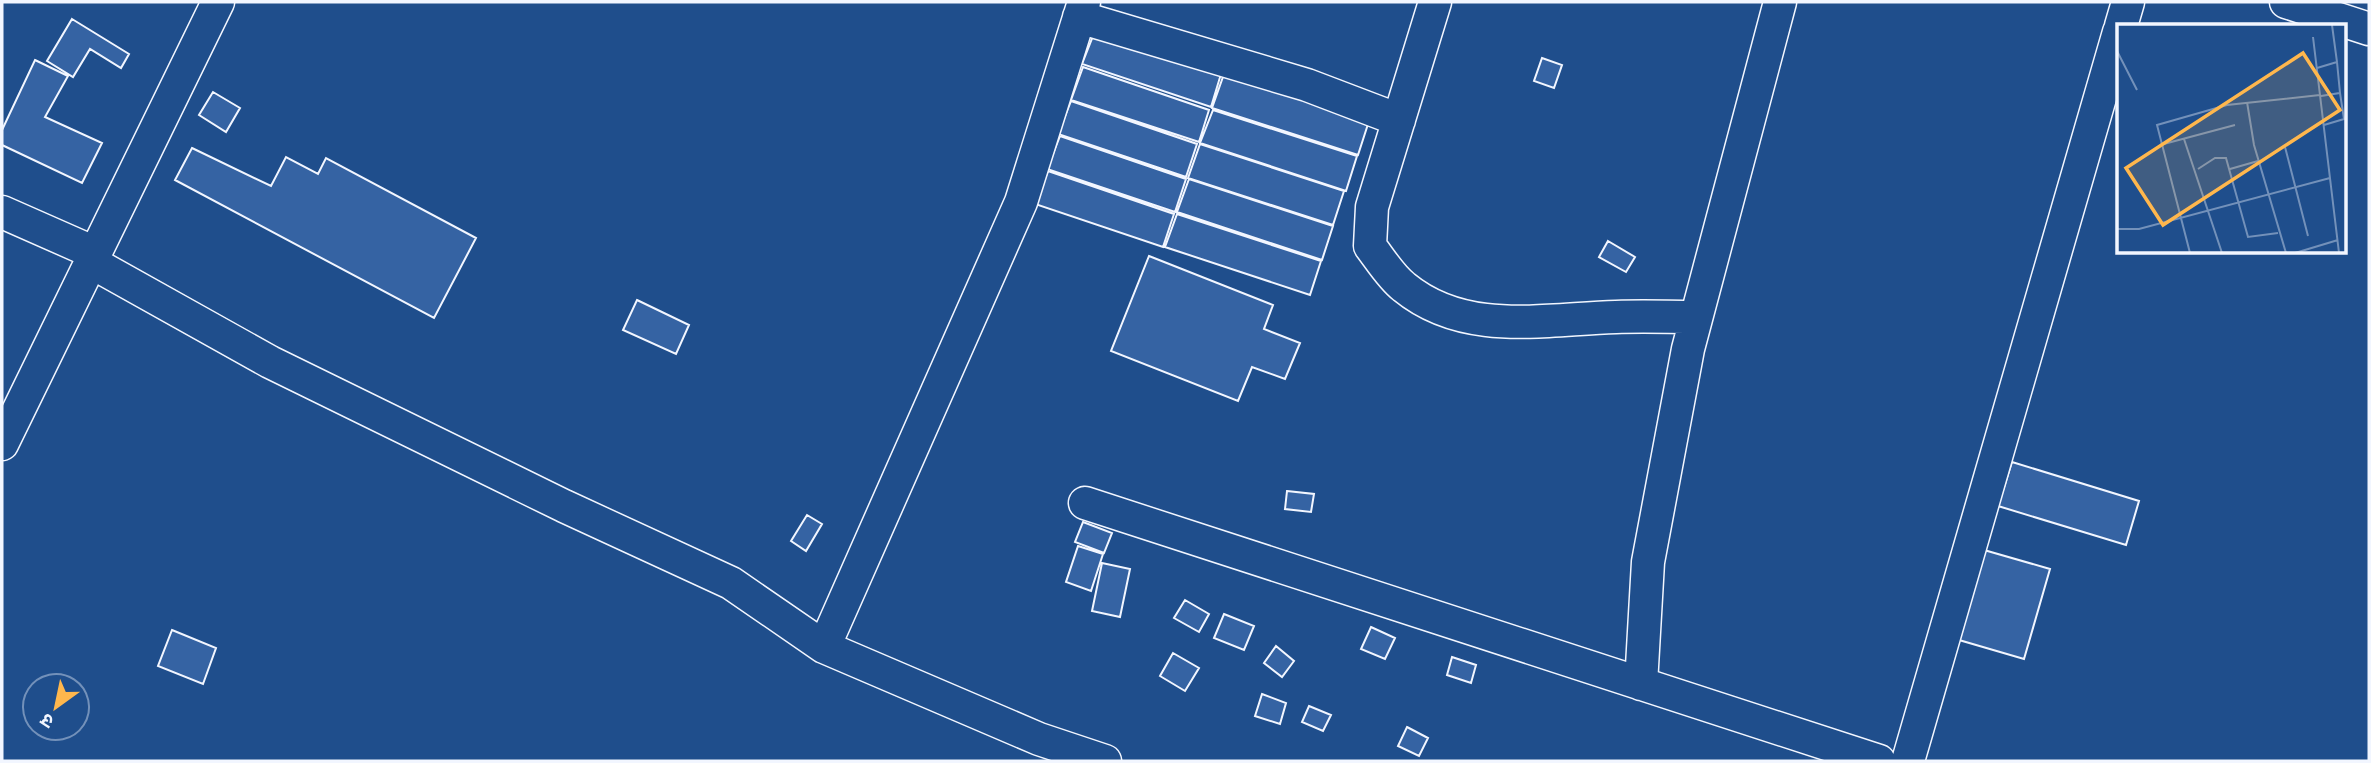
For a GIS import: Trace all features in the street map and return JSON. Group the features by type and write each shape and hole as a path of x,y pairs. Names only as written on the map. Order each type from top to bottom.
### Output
{"street":[{"path":"2,444 218,2"},
{"path":"1434,2 1372,206 1370,246 1402,286 1423,300 1469,318 1509,324 1617,317 1696,317"},
{"path":"1641,684 1648,562 1696,317 1780,2"},
{"path":"2122,24 2128,2"},
{"path":"2286,2 2369,29"},
{"path":"824,647 1021,202 1081,9 1307,85 1399,120"},
{"path":"1908,761 2117,39"},
{"path":"2,212 93,258 270,362 564,506 731,583 824,647 1039,739 1105,761"},
{"path":"1085,503 1879,761"}],"building":[{"path":"72,19 129,54 121,68 90,49 73,77 47,61"},
{"path":"1095,31 1221,74 1211,107 1082,64"},
{"path":"1542,58 1562,65 1554,88 1534,81"},
{"path":"35,60 68,76 45,117 102,143 82,183 2,145 2,130"},
{"path":"1083,67 1209,110 1199,142 1071,100"},
{"path":"1224,74 1369,121 1358,155 1212,108"},
{"path":"213,92 240,108 226,132 199,115"},
{"path":"1071,101 1197,144 1186,177 1058,134"},
{"path":"1213,110 1357,156 1346,191 1200,143"},
{"path":"1060,136 1186,179 1175,212 1047,169"},
{"path":"1200,144 1344,191 1333,225 1188,178"},
{"path":"192,148 271,186 286,157 318,174 326,158 476,238 434,318 175,180"},
{"path":"1048,171 1174,214 1163,247 1035,204"},
{"path":"1189,179 1333,226 1322,260 1177,212"},
{"path":"1177,214 1321,261 1310,295 1165,247"},
{"path":"1608,241 1635,257 1626,272 1599,257"},
{"path":"1149,256 1273,305 1264,329 1300,343 1285,379 1252,367 1238,401 1111,351"},
{"path":"637,300 689,325 676,354 623,330"},
{"path":"2012,462 2139,501 2126,545 1998,506"},
{"path":"1287,491 1314,494 1311,512 1285,509"},
{"path":"807,515 822,524 806,551 791,541"},
{"path":"1083,522 1112,533 1104,553 1075,542"},
{"path":"1078,546 1103,554 1091,591 1066,582"},
{"path":"1984,550 2050,569 2024,659 1959,640"},
{"path":"1102,563 1130,569 1120,617 1092,611"},
{"path":"1185,600 1209,614 1199,632 1174,618"},
{"path":"1224,614 1254,626 1244,650 1214,638"},
{"path":"1371,627 1395,638 1385,659 1361,649"},
{"path":"172,630 216,648 203,684 158,666"},
{"path":"1276,646 1294,661 1282,677 1264,663"},
{"path":"1173,653 1199,668 1185,691 1160,676"},
{"path":"1452,657 1476,665 1471,683 1447,675"},
{"path":"1262,694 1286,703 1280,724 1255,716"},
{"path":"1309,706 1331,715 1323,731 1302,722"},
{"path":"1407,727 1428,738 1419,756 1398,746"}]}
